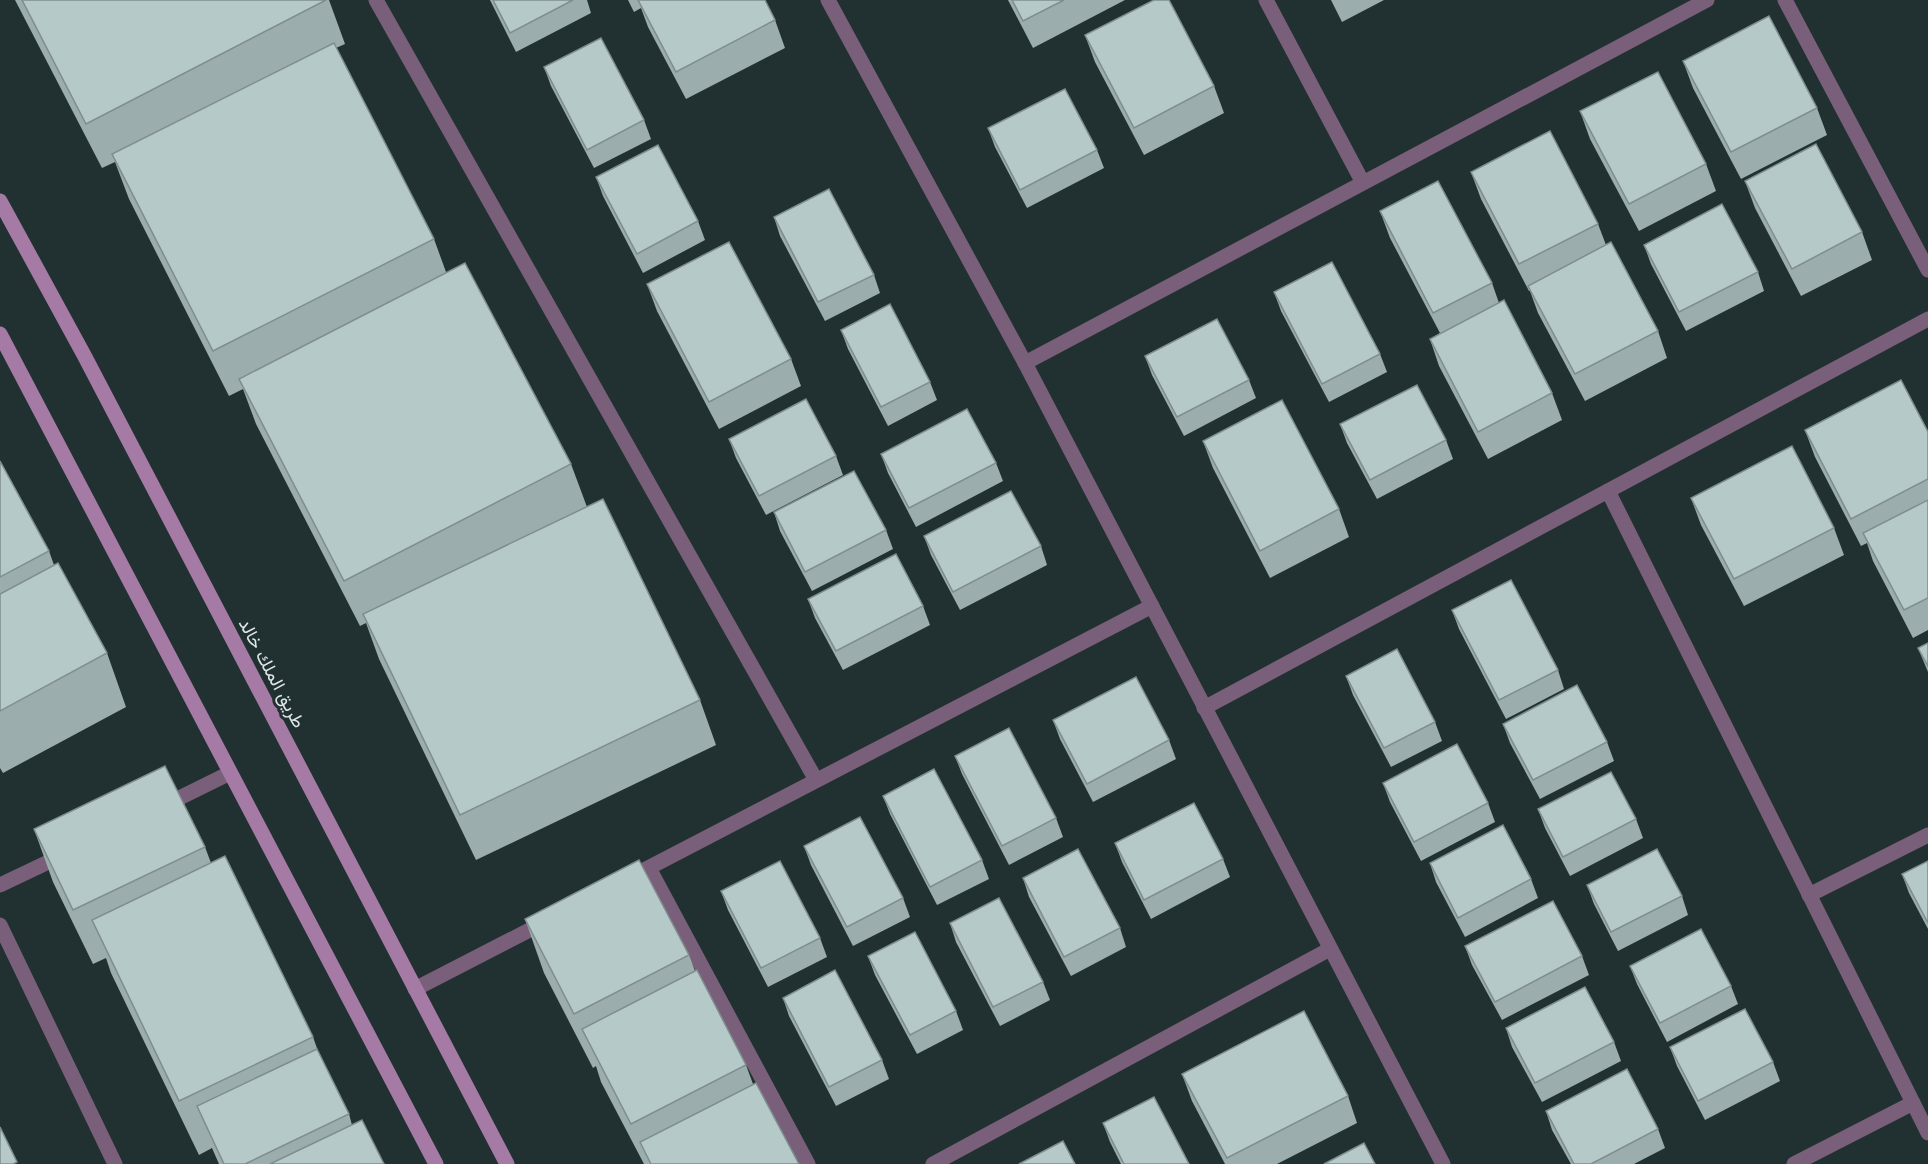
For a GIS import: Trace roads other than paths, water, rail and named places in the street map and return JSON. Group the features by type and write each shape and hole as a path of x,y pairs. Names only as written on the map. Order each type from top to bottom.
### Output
{"main road":[{"name":"طريق الملك خالد","path":"0,201 84,355 507,1164"},
{"path":"0,334 436,1164"}],"street":[{"path":"828,0 1025,363 1443,1164"},
{"path":"1266,0 1362,181"},
{"path":"1025,363 1362,181 1707,0"},
{"path":"1785,0 1928,270"},
{"path":"378,1 816,780"},
{"path":"1204,708 1928,319"},
{"path":"1608,491 1928,1133"},
{"path":"617,884 1152,606"},
{"path":"147,814 230,773"},
{"path":"1809,896 1928,835"},
{"path":"0,885 73,850"},
{"path":"649,868 808,1164"},
{"path":"415,989 564,912"},
{"path":"0,925 114,1164"},
{"path":"933,1164 1330,949"},
{"path":"1794,1164 1913,1103"}]}
